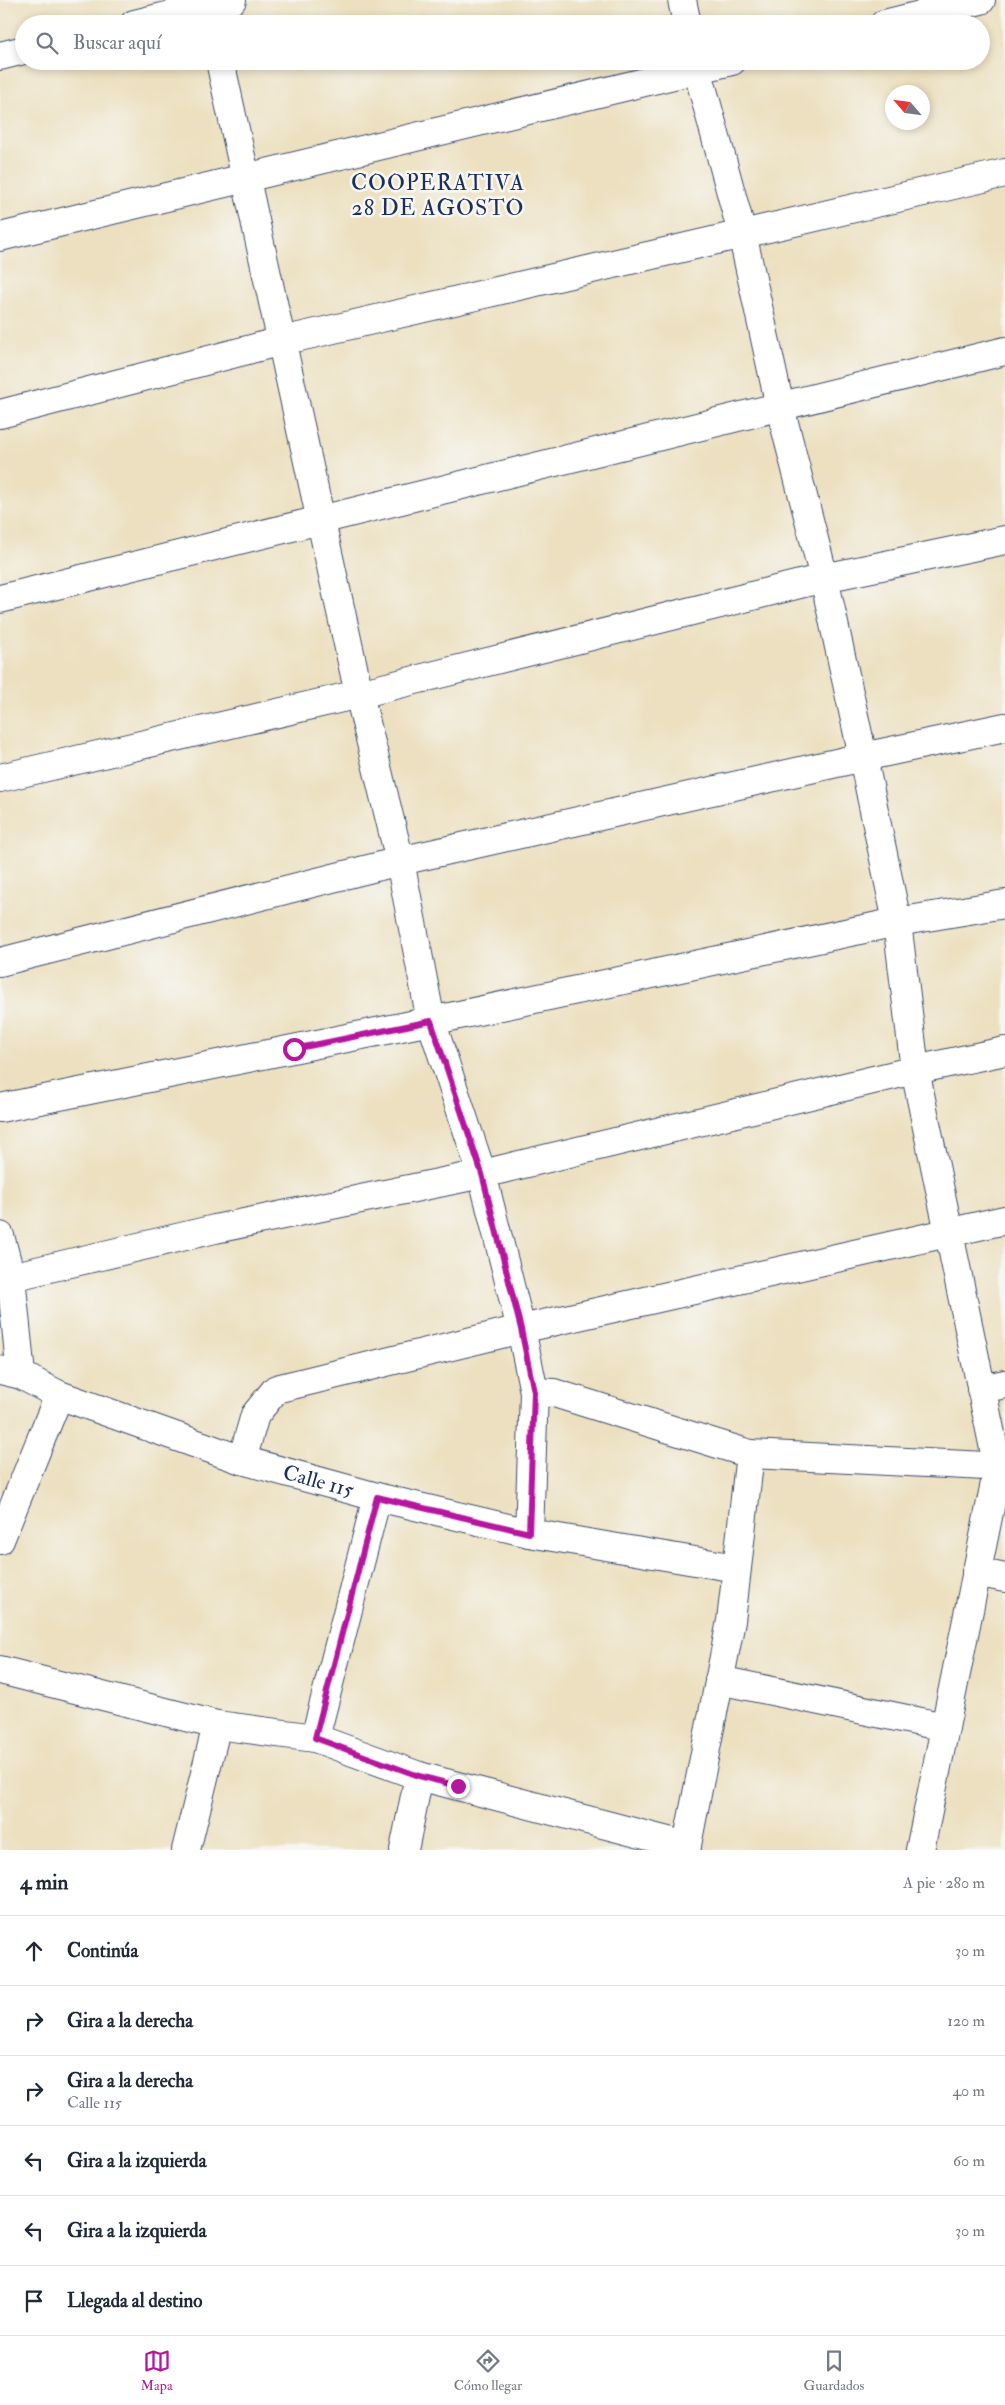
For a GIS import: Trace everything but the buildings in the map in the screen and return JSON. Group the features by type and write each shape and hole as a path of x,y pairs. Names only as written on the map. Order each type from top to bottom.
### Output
{"street":[{"path":"682,0 685,15"},
{"path":"920,15 981,0"},
{"path":"176,15 214,7"},
{"path":"0,56 15,52"},
{"path":"222,70 359,694 400,861 431,1021 482,1174 521,1329 534,1392 529,1533"},
{"path":"0,237 680,70"},
{"path":"697,70 742,233 780,407 824,578 897,922 914,1070 949,1235 993,1386 1001,1468 976,1572 920,1850"},
{"path":"0,414 282,341 742,233 1005,174"},
{"path":"0,599 1005,351"},
{"path":"0,778 359,694 824,578 1005,540"},
{"path":"0,962 400,861 1005,727"},
{"path":"0,1108 431,1021 897,922 1005,904"},
{"path":"11,1277 215,1229 482,1174 914,1070 1005,1050"},
{"path":"242,1460 255,1415 276,1389 521,1329 949,1235 1005,1220"},
{"path":"0,1236 11,1277 11,1372"},
{"name":"Calle 115","path":"11,1372 59,1395 242,1460 377,1497 529,1533 736,1568"},
{"path":"534,1392 554,1393 750,1454 1001,1468"},
{"path":"0,1540 59,1395"},
{"path":"0,1670 217,1725 315,1738 419,1776 687,1848 731,1621 750,1454"},
{"path":"315,1738 377,1497"},
{"path":"976,1572 1005,1578"},
{"path":"719,1680 945,1727"},
{"path":"186,1850 217,1725"},
{"path":"404,1850 419,1776"}],"district":[{"name":"COOPERATIVA 28 DE AGOSTO","path":"438,196"}],"route":[{"path":"294,1049 431,1021 482,1174 521,1329 534,1392 529,1533 377,1497 315,1738 419,1776 458,1786"}]}
